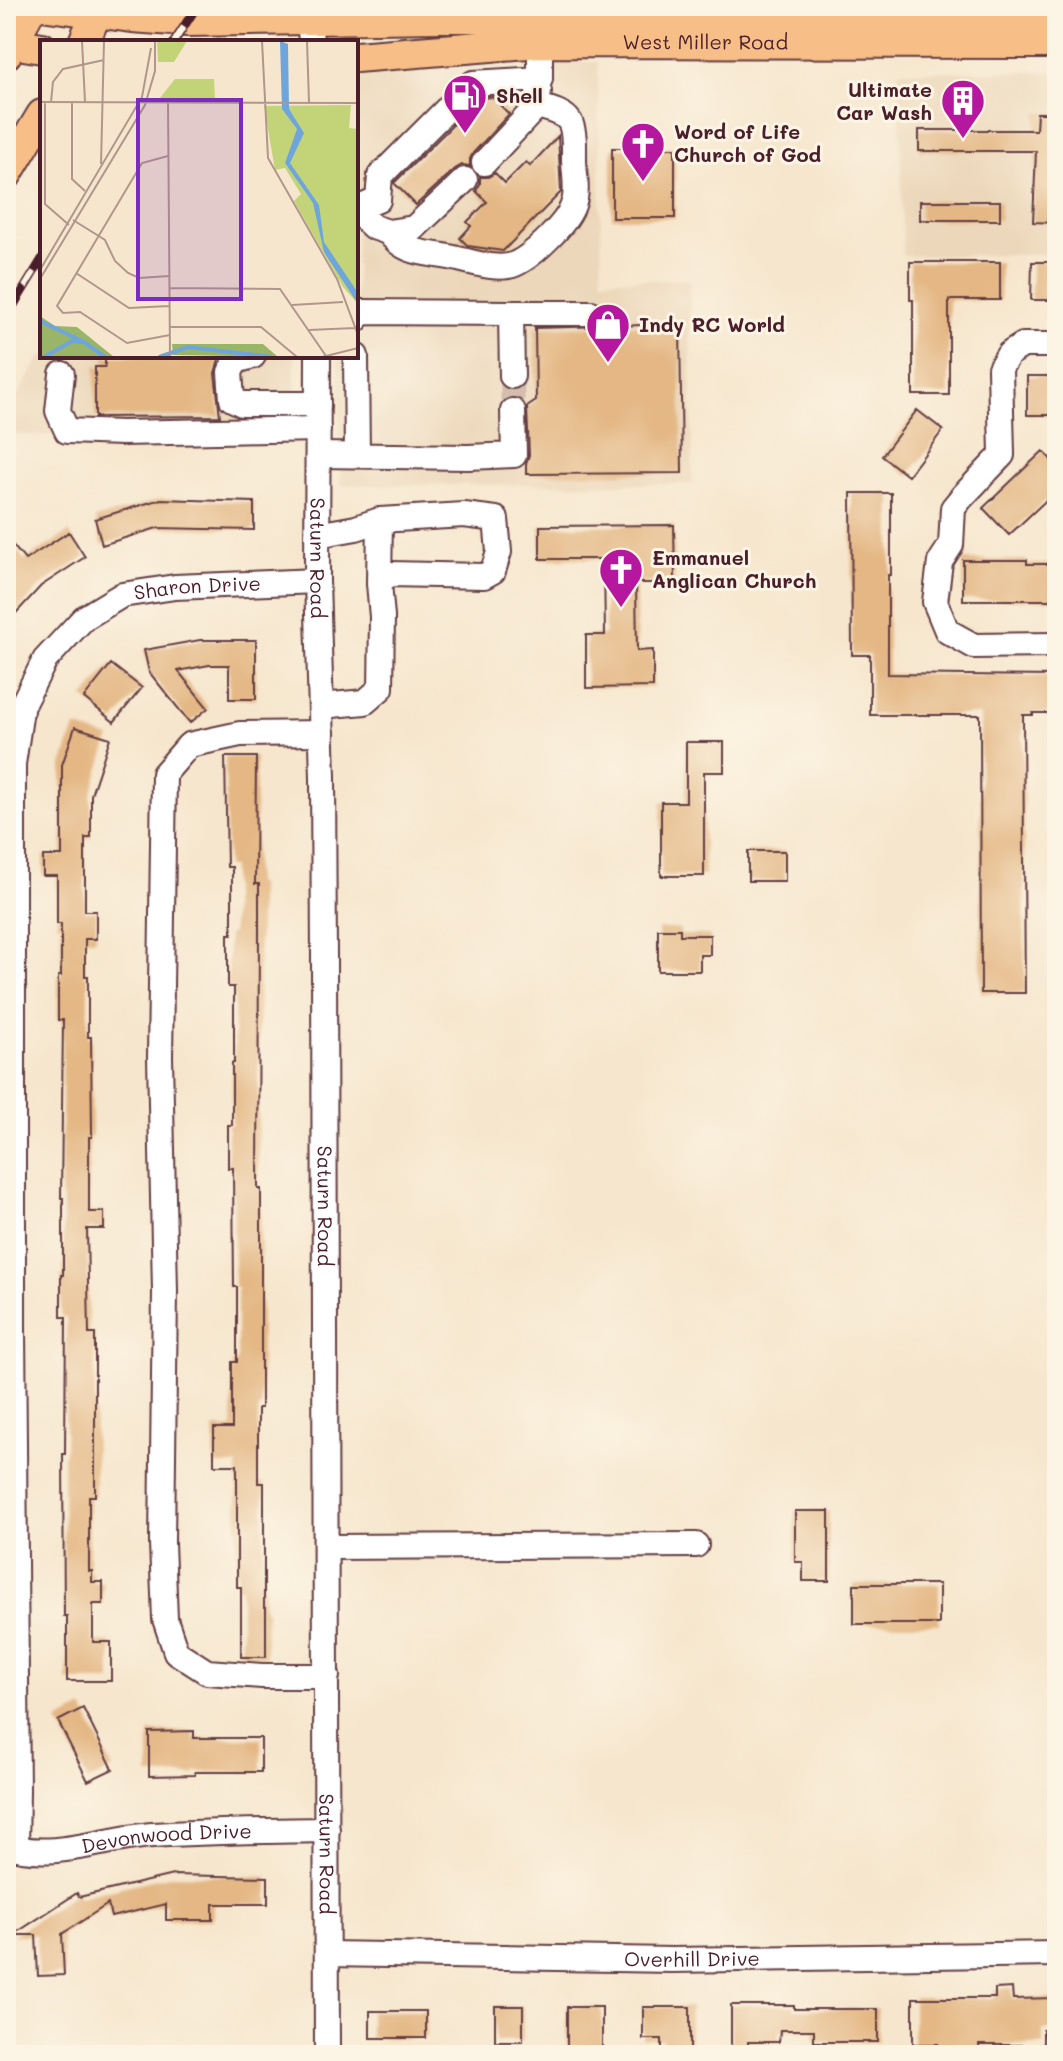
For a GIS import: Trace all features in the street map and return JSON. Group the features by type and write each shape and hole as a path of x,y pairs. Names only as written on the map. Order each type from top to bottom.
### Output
{"main road":[{"path":"32,6 8,47 40,48"},
{"name":"West Miller Road","path":"48,6 310,30 807,11 1057,17"},
{"path":"85,40 98,9"},
{"name":"West Miller Road","path":"358,57 540,42 1057,43"},
{"path":"6,175 40,118"}],"street":[{"path":"484,163 537,106 540,42"},
{"path":"358,209 378,200 380,176 473,83 540,79"},
{"path":"388,232 397,244 412,251 482,265 513,265 534,251 563,223 574,203 570,122 557,112 537,106"},
{"path":"358,212 373,227 388,232 414,228 465,180"},
{"path":"358,316 360,312 591,313"},
{"path":"511,313 512,376"},
{"path":"1057,345 1023,345 1009,354 1000,368 1002,455 953,508 951,545 940,562 935,602 947,631 974,646 1057,645"},
{"path":"246,358 236,361 230,372 232,399 242,404 318,417"},
{"name":"Saturn Road","path":"318,358 327,2055"},
{"path":"356,358 357,455"},
{"path":"62,374 58,411 67,431 122,433 318,417"},
{"path":"318,455 514,455 513,411"},
{"path":"317,535 380,520 464,515 496,519 499,552 493,571 484,576 389,574 379,583"},
{"path":"321,706 365,702 381,688 380,520"},
{"name":"Sharon Drive","path":"6,735 45,660 84,618 122,595 175,587 317,581"},
{"path":"11,1846 17,1775 13,764 21,710"},
{"path":"322,733 240,734 189,745 164,774 160,1057 165,1291 162,1543 165,1619 176,1652 207,1672 327,1676"},
{"path":"326,1547 696,1545"},
{"name":"Devonwood Drive","path":"11,1846 56,1850 151,1835 327,1830"},
{"name":"Overhill Drive","path":"328,1954 672,1960 1057,1954"}],"shaded area":[{"path":"360,62 598,62 602,279 689,280 693,484 340,485 338,358 358,358"},
{"path":"899,71 1057,72 1057,254 903,256"},
{"path":"40,357 295,358 295,436 6,435 6,415"}],"building":[{"name":"Shell","path":"492,97 509,114 473,153 470,166 462,165 455,169 416,205 394,183 480,98"},
{"path":"1037,113 1057,113 1057,223 1033,222 1036,151 919,151 919,130 1036,130"},
{"path":"558,136 561,192 503,251 468,246 460,238 471,226 467,222 487,202 476,191 480,177 495,173 505,183 526,162 530,166"},
{"name":"Word of Life Church of God","path":"612,148 675,148 675,218 612,218"},
{"path":"920,201 1000,201 1000,220 920,220"},
{"path":"910,262 1000,262 1000,300 949,300 949,395 913,395"},
{"path":"1032,262 1055,262 1055,300 1031,300"},
{"name":"Indy RC World","path":"680,324 682,473 526,474 529,455 527,407 536,401 535,328"},
{"path":"105,358 219,358 215,373 220,416 95,417 95,367 105,367"},
{"path":"1027,376 1057,376 1057,415 1027,415"},
{"path":"917,410 943,430 908,476 882,456"},
{"path":"1043,451 1057,466 1057,490 1009,535 983,508"},
{"path":"851,493 891,493 888,674 1057,676 1057,713 1023,715 1025,993 981,993 980,715 870,715 870,655 852,655"},
{"path":"161,499 254,502 254,530 157,528 102,545 95,519"},
{"name":"Emmanuel Anglican Church","path":"674,525 675,583 636,583 637,651 653,650 653,687 586,688 586,635 605,635 604,559 540,559 540,526"},
{"path":"69,532 85,557 41,586 6,624 6,537 25,560"},
{"path":"963,560 1027,560 1027,564 1057,564 1057,600 963,600"},
{"path":"200,640 256,640 256,699 229,699 229,665 178,671 208,708 190,723 149,672 144,650"},
{"path":"111,664 142,688 114,722 84,698"},
{"path":"75,727 110,738 91,795 91,838 85,838 85,911 96,911 96,939 85,939 85,976 88,976 88,1037 91,1037 89,1212 104,1212 104,1229 87,1229 89,1334 95,1334 95,1496 89,1496 89,1571 92,1571 92,1582 103,1582 103,1604 93,1604 93,1642 111,1642 111,1681 67,1681 67,1616 64,1616 66,1317 61,1317 63,1020 58,1020 61,924 57,924 57,876 43,876 43,856 62,856 62,765"},
{"path":"686,742 724,742 724,772 704,772 704,876 661,876 661,802 686,802"},
{"path":"225,757 256,757 255,884 259,884 258,1189 261,1189 258,1483 264,1483 266,1657 241,1657 241,1587 237,1587 237,1465 214,1465 214,1428 232,1428 232,1362 237,1362 233,1168 228,1168 228,1125 232,1125 234,987 228,987 232,867 227,867"},
{"path":"748,851 785,851 785,881 748,881"},
{"path":"658,929 680,929 680,935 710,935 710,955 700,955 700,971 658,971"},
{"path":"795,1511 829,1511 829,1581 803,1581 803,1562 795,1562"},
{"path":"854,1584 939,1584 939,1624 854,1624"},
{"path":"83,1708 113,1769 88,1781 58,1721"},
{"path":"194,1731 194,1738 261,1738 261,1772 149,1776 149,1732"},
{"path":"173,1875 268,1877 268,1904 213,1904 213,1920 166,1920 166,1904 111,1917 108,1904 62,1934 64,1975 38,1976 36,1935 13,1935 77,1893 79,1897"},
{"path":"1012,1988 1013,1999 1057,1998 1057,2030 1043,2030 1043,2045 979,2045 979,2055 938,2055 938,2044 913,2044 913,1998 995,1998 995,1989"},
{"path":"731,2005 878,2009 878,2042 814,2042 814,2030 780,2030 779,2042 748,2042 748,2055 731,2055"},
{"path":"495,2006 523,2006 523,2041 495,2041"},
{"path":"567,2007 602,2007 602,2051 567,2051"},
{"path":"643,2007 690,2007 690,2055 662,2055 662,2039 643,2039"},
{"path":"370,2011 426,2011 426,2038 370,2038"}],"tunnel":[{"path":"512,376 513,411"}],"railway":[{"path":"175,40 197,6"},
{"path":"6,318 40,262"}],"place":[{"name":"Shell","path":"465,135"},
{"name":"Ultimate Car Wash","path":"963,140"},
{"name":"Word of Life Church of God","path":"643,183"},
{"name":"Indy RC World","path":"608,364"},
{"name":"Emmanuel Anglican Church","path":"621,609"}]}
